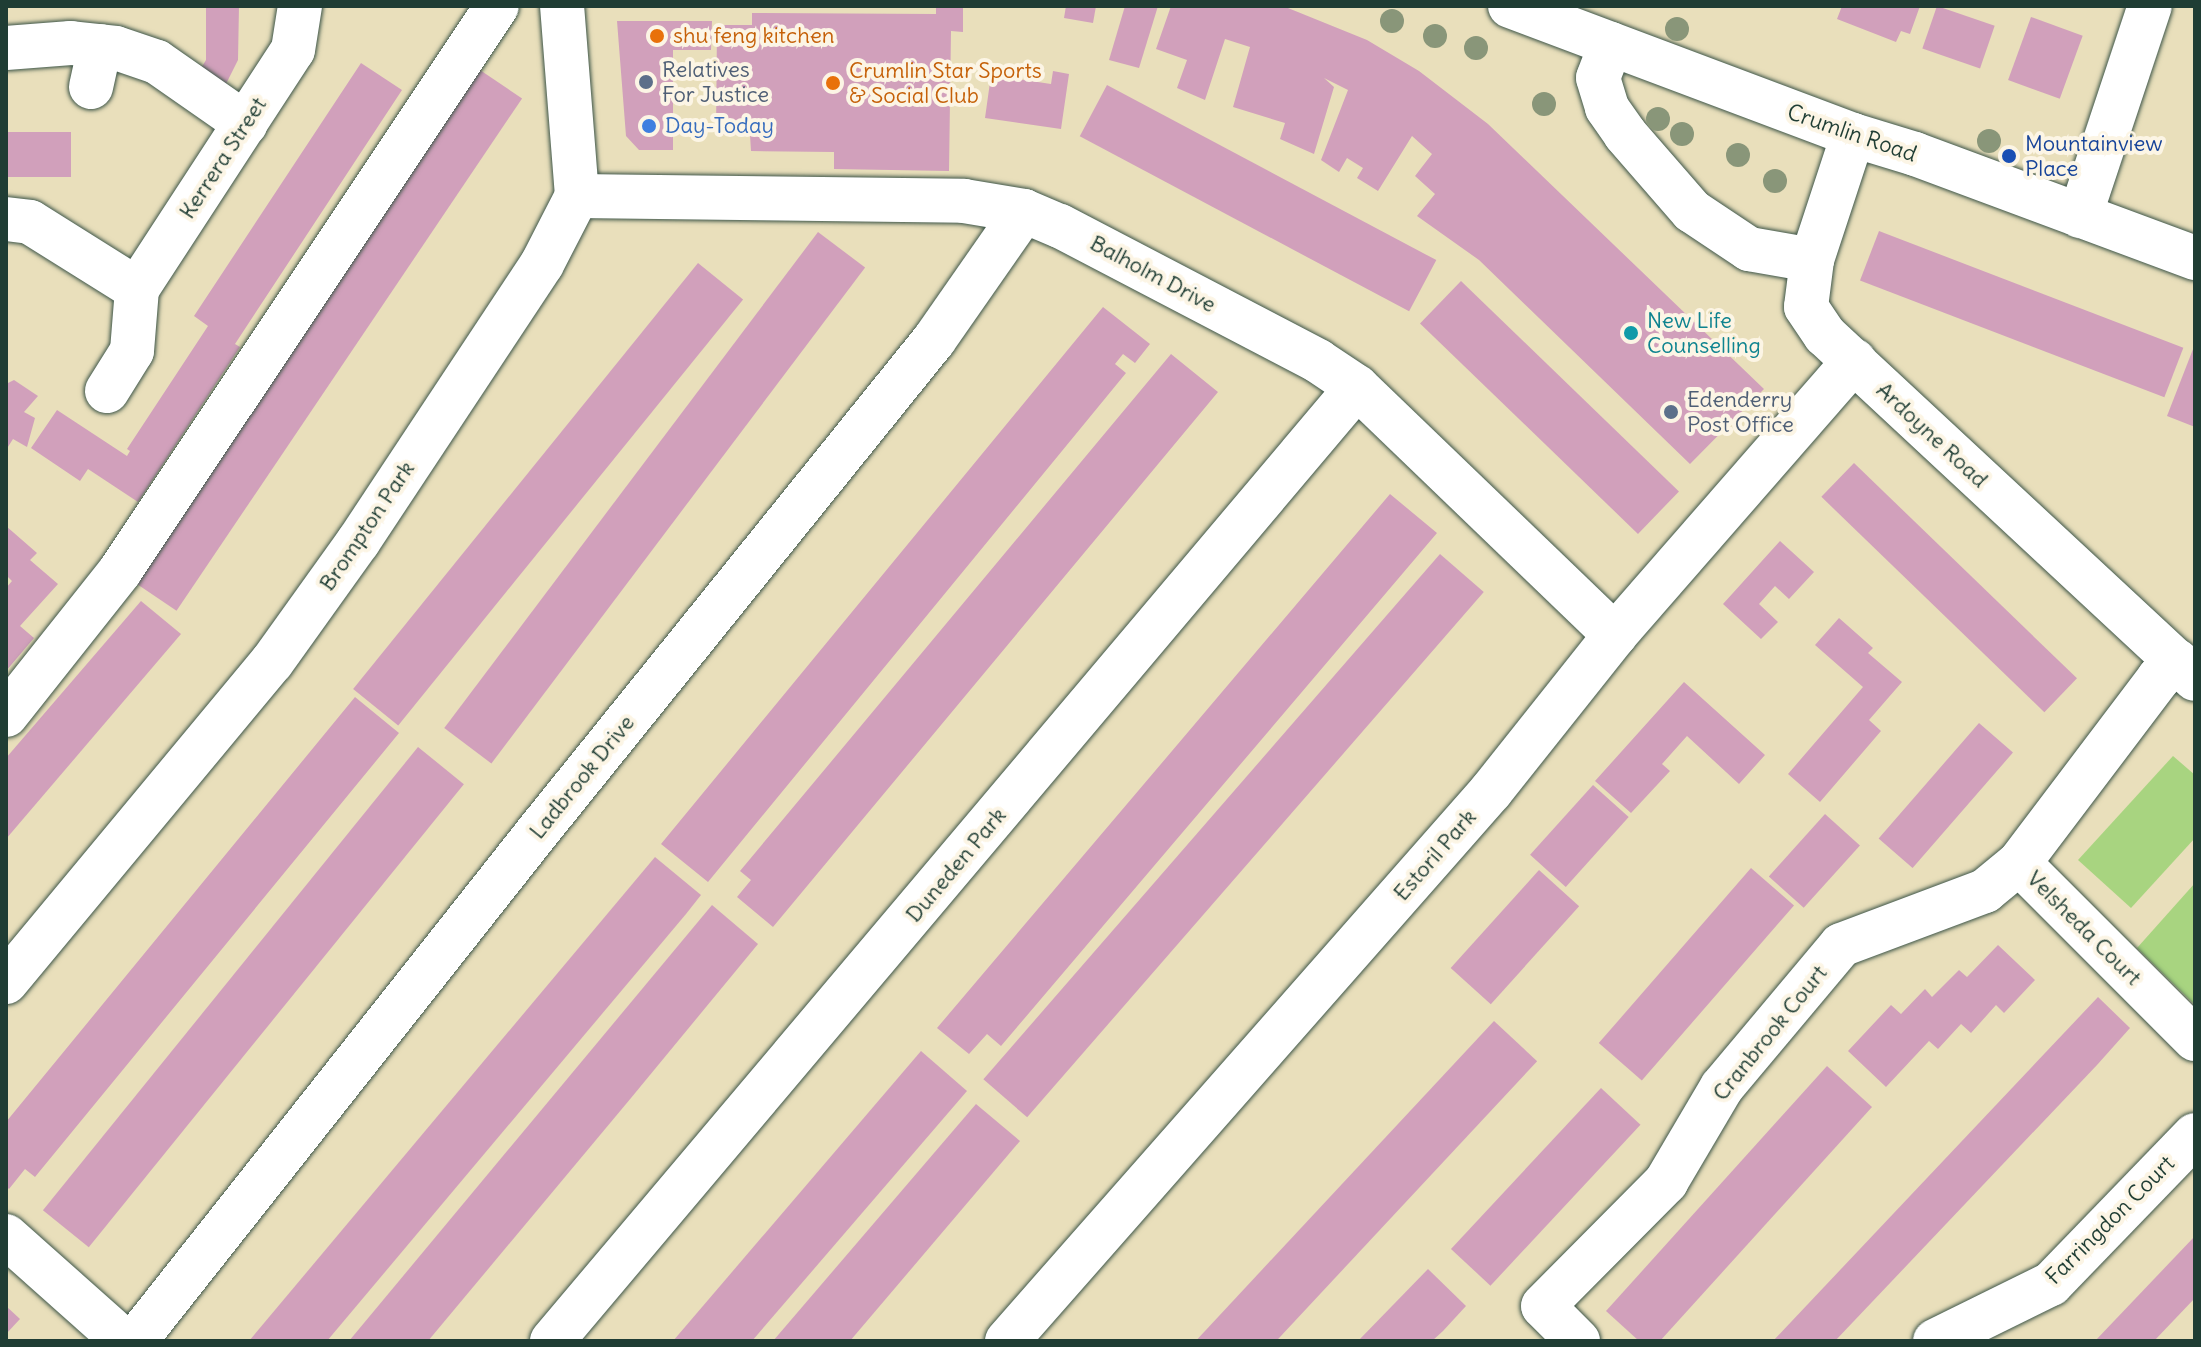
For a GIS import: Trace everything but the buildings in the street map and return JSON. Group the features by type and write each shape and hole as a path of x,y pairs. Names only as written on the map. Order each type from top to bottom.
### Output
{"main road":[{"name":"Kerrera Street","path":"137,297 293,50 300,6"},
{"path":"6,715 120,571 497,6"},
{"path":"562,6 577,196"},
{"name":"Crumlin Road","path":"1510,6 1853,135 1915,154 2195,258"},
{"path":"2080,216 2150,6"},
{"path":"6,48 71,43 96,66 157,62 246,124"},
{"path":"1611,44 1598,78 1607,108 1625,134 1692,211 1749,249 1812,260"},
{"name":"Ardoyne Road","path":"1853,135 1812,260 1806,307 1825,335 2186,670"},
{"name":"Balholm Drive","path":"577,196 964,201 1024,211 1105,249 1318,361 1357,387 1615,635"},
{"name":"Brompton Park","path":"6,982 272,662 358,542 542,264 577,196"},
{"name":"Ladbrook Drive","path":"135,1341 535,835 934,340 1024,211"},
{"path":"6,219 30,222 87,257 137,297 132,351 107,391"},
{"name":"Estoril Park","path":"1007,1341 1491,791 1615,635 1854,361"},
{"name":"Duneden Park","path":"552,1341 1357,387"},
{"name":"Velsheda Court","path":"2186,670 2159,678 2019,863 2195,1039"},
{"name":"Cranbrook Court","path":"1578,1341 1543,1306 1666,1182 1722,1087 1841,945 1985,891 2019,863"},
{"name":"Farringdon Court","path":"1935,1341 2051,1284 2195,1135"},
{"path":"6,1236 124,1341"}],"green space":[{"path":"2173,756 2195,775 2195,838 2131,908 2078,860"},
{"path":"2195,883 2195,1005 2137,948"}],"place":[{"name":"shu feng kitchen","path":"657,36"},
{"name":"Relatives For Justice","path":"646,82"},
{"name":"Crumlin Star Sports & Social Club","path":"833,83"},
{"name":"Day-Today","path":"649,126"},
{"name":"Mountainview Place","path":"2009,156"},
{"name":"New Life Counselling","path":"1631,333"},
{"name":"Edenderry Post Office","path":"1671,412"}]}
